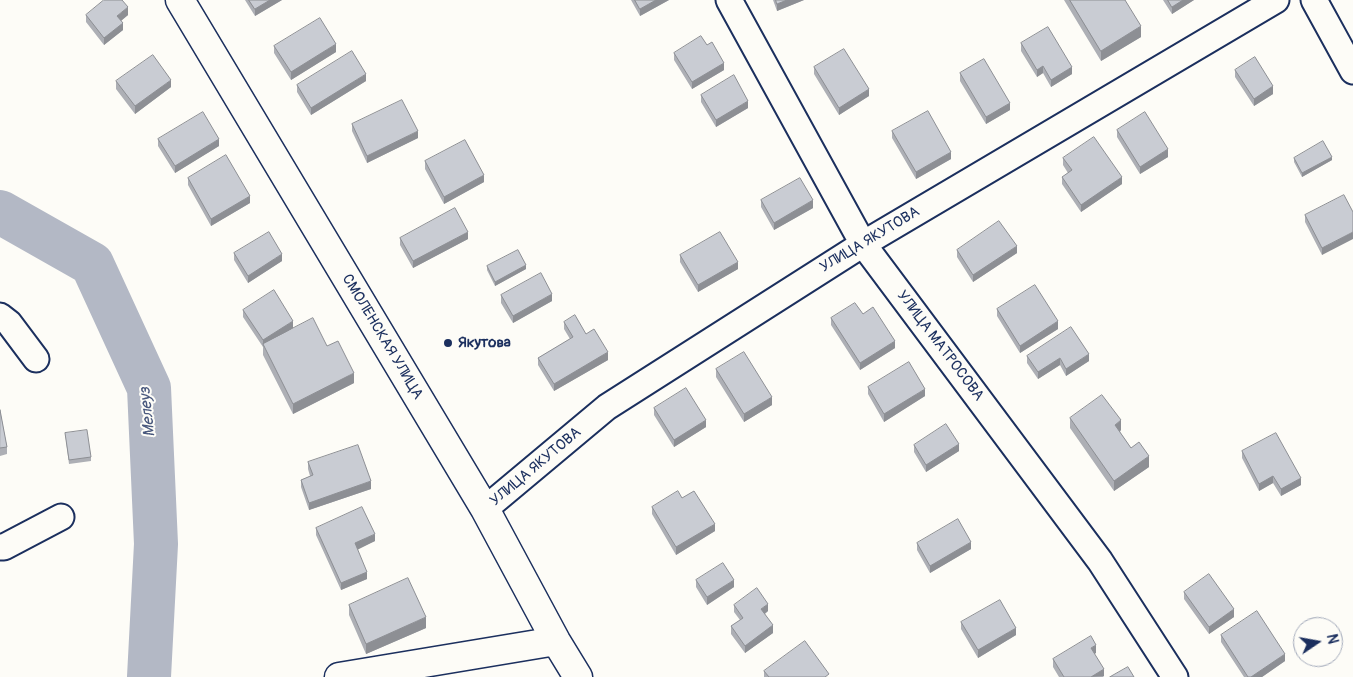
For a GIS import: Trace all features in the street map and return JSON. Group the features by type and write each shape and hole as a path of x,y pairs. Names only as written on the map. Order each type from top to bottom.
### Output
{"main road":[{"name":"СМОЛЕНСКАЯ УЛИЦА","path":"180,0 485,509 556,641 578,677"},
{"path":"339,677 556,641"}],"street":[{"name":"УЛИЦА МАТРОСОВА","path":"729,0 863,244 1100,561 1175,677"},
{"name":"УЛИЦА ЯКУТОВА","path":"485,509 606,408 863,244 1276,0"},
{"path":"1314,0 1353,71"},
{"path":"0,316 9,322 36,359"},
{"path":"0,547 4,547 62,517"}],"building":[{"path":"104,0 122,0 128,7 117,16 123,23 104,38 86,15"},
{"path":"249,0 270,0 255,9"},
{"path":"635,0 656,0 640,9"},
{"path":"776,0 787,0 777,4"},
{"path":"1070,0 1125,0 1141,26 1101,51"},
{"path":"1168,0 1183,0 1172,7"},
{"path":"320,18 336,44 291,72 274,46"},
{"path":"1048,27 1072,67 1051,80 1043,66 1037,70 1021,43"},
{"path":"701,36 707,45 712,42 724,63 692,82 674,53"},
{"path":"844,49 869,89 839,108 814,67"},
{"path":"352,51 366,74 311,108 297,85"},
{"path":"153,55 171,80 135,106 116,81"},
{"path":"1255,57 1273,86 1254,99 1235,70"},
{"path":"984,59 1010,103 986,117 960,73"},
{"path":"734,75 748,101 716,120 701,95"},
{"path":"402,100 418,131 367,156 352,124"},
{"path":"928,111 951,152 916,172 892,131"},
{"path":"203,112 219,139 175,166 158,139"},
{"path":"1145,112 1168,149 1140,167 1117,130"},
{"path":"1094,137 1122,177 1081,205 1062,177 1072,170 1063,158"},
{"path":"465,140 484,175 444,197 425,161"},
{"path":"1323,141 1332,157 1302,173 1294,158"},
{"path":"226,155 250,196 211,219 188,178"},
{"path":"800,178 813,200 774,223 761,200"},
{"path":"1344,195 1353,212 1353,232 1322,248 1305,215"},
{"path":"455,208 468,232 413,261 400,238"},
{"path":"999,221 1017,246 973,275 957,250"},
{"path":"269,232 282,254 248,276 234,253"},
{"path":"720,232 738,262 698,285 680,255"},
{"path":"518,250 526,265 495,282 487,266"},
{"path":"541,273 552,294 513,316 501,295"},
{"path":"1035,285 1058,321 1020,346 997,309"},
{"path":"274,290 293,321 263,340 243,310"},
{"path":"855,303 863,314 873,307 895,341 860,363 831,318"},
{"path":"575,315 586,334 594,329 608,352 554,384 538,358 573,337 564,322"},
{"path":"313,318 327,346 338,341 354,373 293,404 263,344"},
{"path":"1071,327 1089,354 1066,369 1060,358 1038,372 1027,356"},
{"path":"744,352 772,397 744,414 716,369"},
{"path":"909,362 925,389 884,414 868,387"},
{"path":"686,388 706,420 674,440 654,408"},
{"path":"1102,395 1121,420 1115,425 1131,448 1139,442 1149,456 1114,481 1070,418"},
{"path":"0,410 7,447 0,448"},
{"path":"946,424 959,444 926,465 914,445"},
{"path":"87,430 91,457 69,460 65,433"},
{"path":"1276,433 1301,478 1281,489 1273,476 1259,484 1242,451"},
{"path":"358,445 371,481 309,503 301,480 313,475 308,462"},
{"path":"678,491 682,498 694,491 715,524 676,547 652,507"},
{"path":"362,507 375,534 355,543 367,572 341,583 316,528"},
{"path":"958,519 971,542 930,566 917,543"},
{"path":"723,563 734,580 707,597 696,580"},
{"path":"1209,574 1234,609 1209,627 1184,592"},
{"path":"408,578 426,617 366,644 349,605"},
{"path":"757,588 768,604 761,609 773,625 745,646 731,626 743,618 734,605"},
{"path":"1000,600 1016,628 978,650 961,622"},
{"path":"1257,611 1285,654 1251,677 1248,677 1221,635"},
{"path":"1091,636 1096,645 1091,648 1104,669 1091,677 1064,677 1053,659"},
{"path":"805,641 829,674 825,677 769,677 764,671"},
{"path":"1128,667 1134,677 1110,677"}],"waterway":[{"name":"Мелеуз","path":"0,212 92,264 149,388 156,544 149,677"}],"place":[{"name":"Якутова","path":"448,343"}]}
